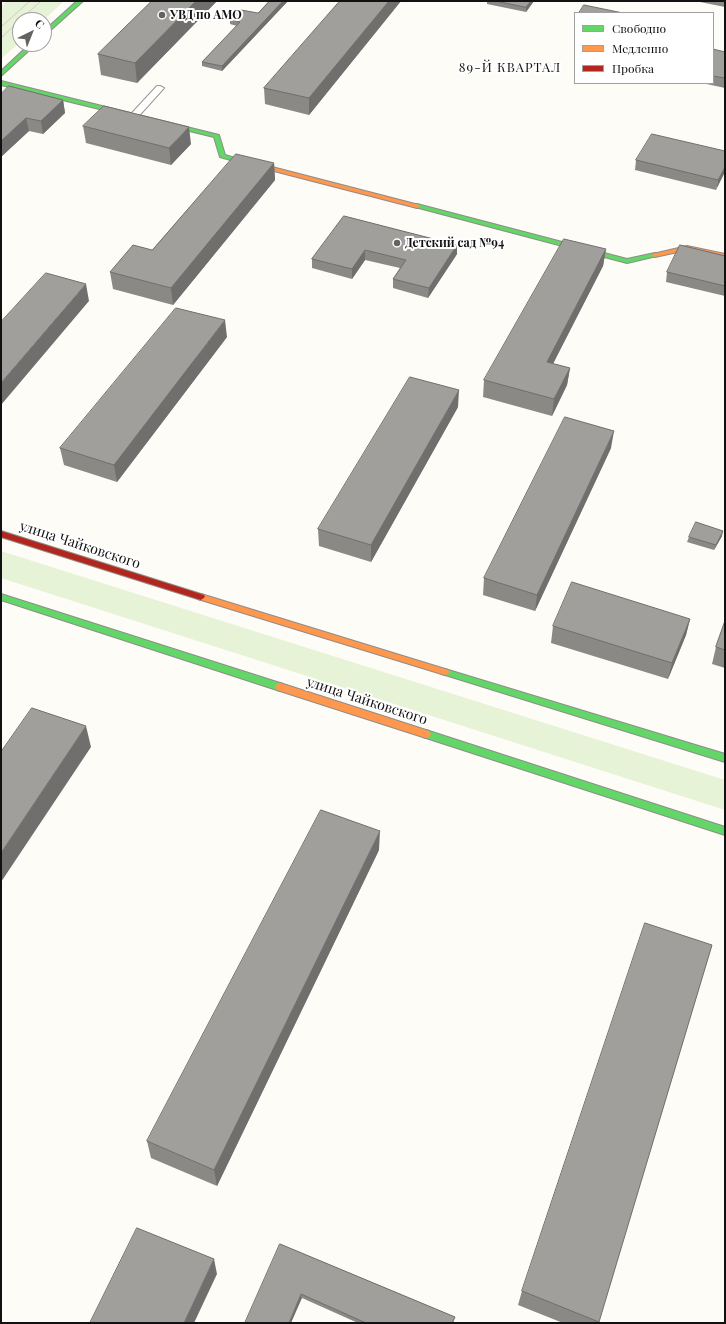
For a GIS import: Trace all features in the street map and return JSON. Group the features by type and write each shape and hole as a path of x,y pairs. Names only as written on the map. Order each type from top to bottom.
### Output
{"main road":[{"path":"52,27 80,1"},
{"path":"1,74 24,52"},
{"path":"1,83 217,136 222,156 627,262 688,248 725,256"},
{"name":"улица Чайковского","path":"1,534 252,614 725,758"},
{"name":"улица Чайковского","path":"1,597 725,831"}],"lane":[{"path":"134,116 160,88"}],"green space":[{"path":"7,1 64,1 52,12 12,12 12,49 1,59 1,6"},
{"path":"1,551 725,780 725,810 1,578"}],"building":[{"path":"152,1 196,1 135,63 98,54"},
{"path":"270,1 283,1 222,66 202,62 240,22 230,19 241,10 258,13"},
{"path":"340,1 389,1 309,98 264,88"},
{"path":"496,1 531,1 526,7"},
{"path":"584,5 618,12 580,12"},
{"path":"714,49 725,52 725,78 714,76"},
{"path":"9,86 63,100 41,121 26,118 1,141 1,94"},
{"path":"104,106 189,127 169,148 83,126"},
{"path":"652,134 725,151 725,167 718,180 636,160"},
{"path":"236,154 274,163 171,288 110,272 133,245 152,250"},
{"path":"344,216 457,245 429,288 393,279 406,260 365,250 352,269 312,259"},
{"path":"564,239 606,249 547,362 570,368 554,399 484,380"},
{"path":"680,245 725,256 725,286 667,272"},
{"path":"46,273 86,284 1,383 1,322"},
{"path":"176,308 225,320 114,465 60,448"},
{"path":"410,377 459,390 371,545 318,529"},
{"path":"565,417 614,431 537,595 484,578"},
{"path":"696,522 723,531 716,545 689,537"},
{"path":"572,582 690,619 672,663 553,626"},
{"path":"725,621 725,650 716,647"},
{"path":"32,708 86,726 1,853 1,752"},
{"path":"321,810 380,831 214,1170 147,1141"},
{"path":"645,923 712,945 599,1322 522,1291"},
{"path":"137,1228 214,1259 184,1323 90,1323"},
{"path":"280,1244 455,1317 452,1323 366,1323 301,1294 289,1323 245,1323"}],"tram line":[{"path":"1,27 30,1"},
{"path":"1,38 41,1"}],"traffic: fast":[{"path":"52,27 80,1"},
{"path":"1,74 24,52"},
{"path":"1,83 217,136 222,156 245,162"},
{"path":"417,206 627,261 655,255"},
{"path":"1,597 280,687"},
{"path":"445,672 725,758"},
{"path":"426,734 725,831"}],"traffic: slow":[{"path":"245,162 417,206"},
{"path":"655,255 687,248 725,256"},
{"path":"201,597 445,672"},
{"path":"280,687 426,734"}],"traffic: jam":[{"path":"1,534 201,597"}],"place":[{"name":"УВД по АМО","path":"162,15"},
{"name":"Детский сад №94","path":"397,243"}],"district":[{"name":"89-Й КВАРТАЛ","path":"510,68"}]}
